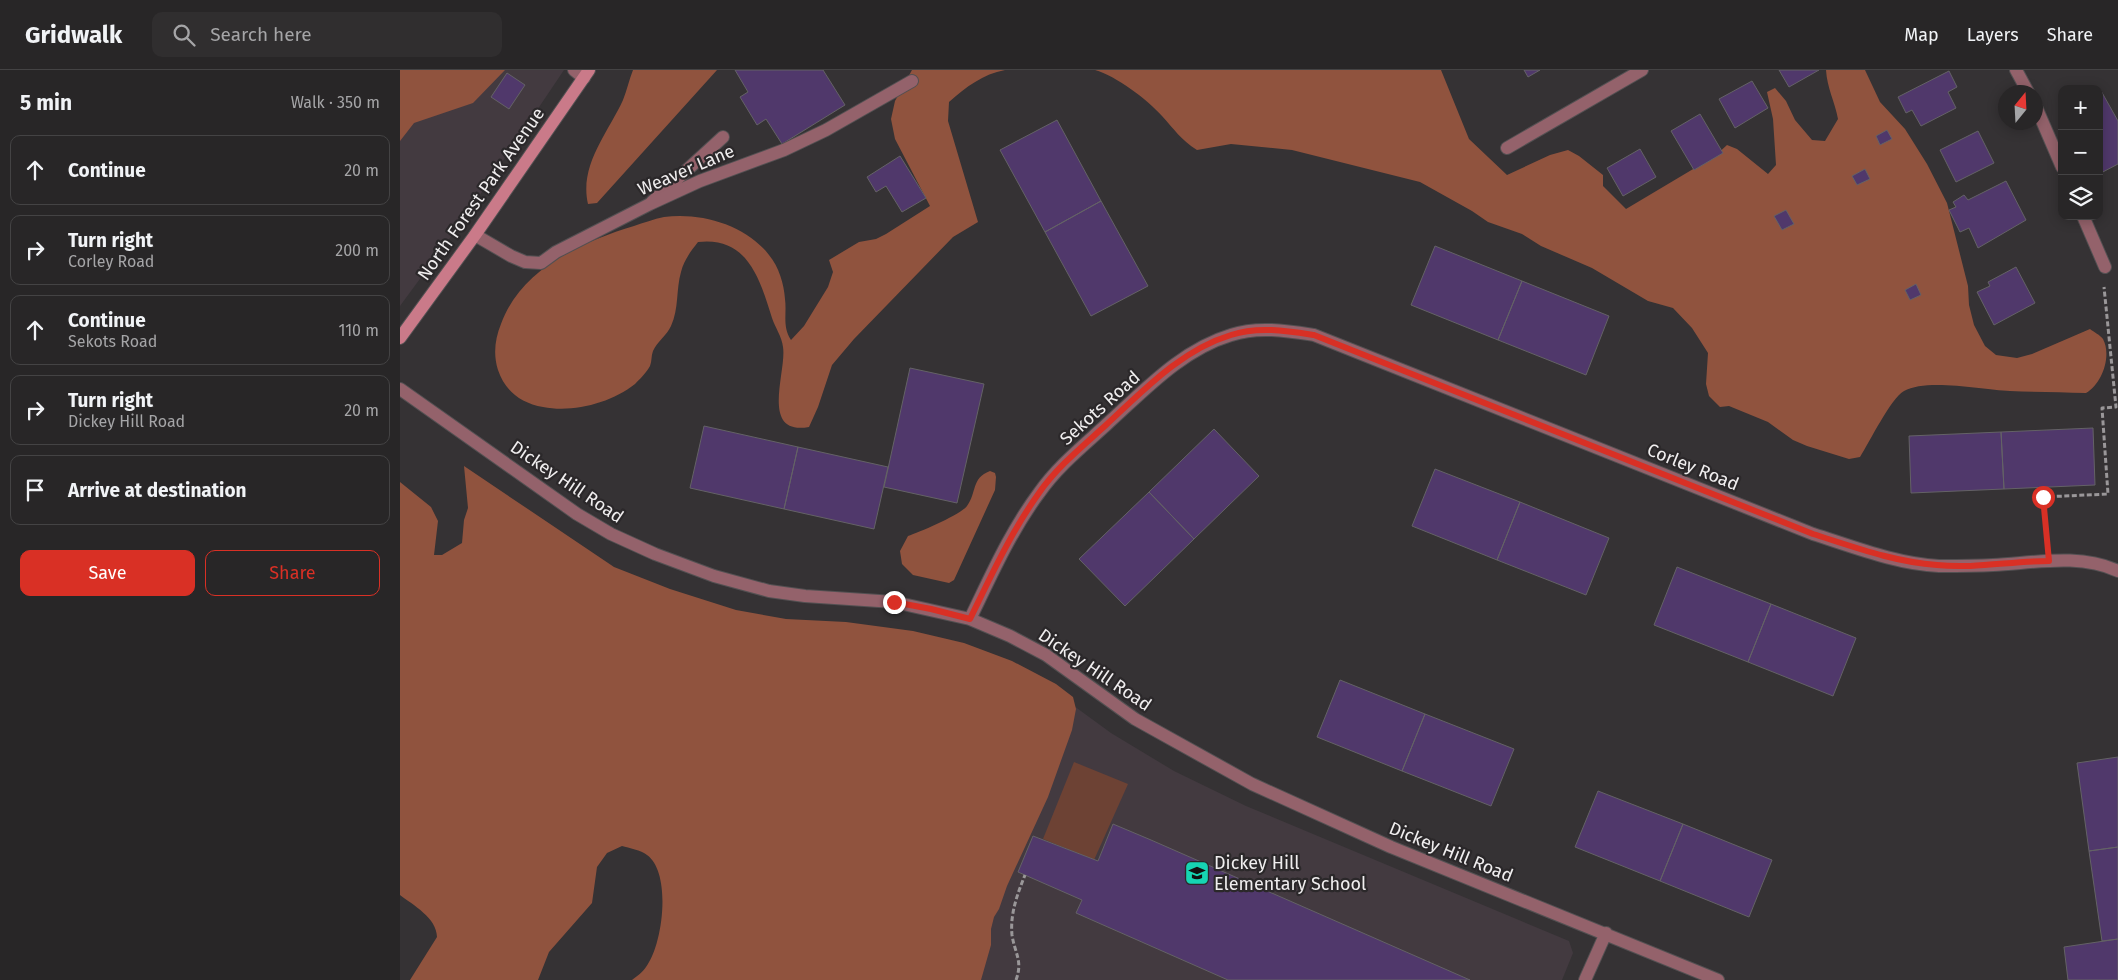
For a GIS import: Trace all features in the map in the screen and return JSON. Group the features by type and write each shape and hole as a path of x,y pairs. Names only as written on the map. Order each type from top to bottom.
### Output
{"main road":[{"name":"North Forest Park Avenue","path":"400,338 475,235 582,73"}],"street":[{"path":"1507,148 1641,70"},
{"path":"2016,70 2024,85"},
{"name":"Weaver Lane","path":"475,235 518,259 525,262 540,263 556,252 650,204 700,181 784,150 826,130 912,81"},
{"path":"2043,123 2058,158"},
{"path":"650,204 723,138"},
{"path":"2085,220 2105,267"},
{"name":"Corley Road","path":"1269,330 1314,335 1813,534 1895,559 1938,566 2078,561 2118,571"},
{"name":"Sekots Road","path":"970,619 1017,525 1040,491 1069,459 1172,366 1203,346 1232,334 1269,330"},
{"name":"Dickey Hill Road","path":"400,389 577,514 611,534 655,554 714,576 769,590 814,596 894,602 970,619 1010,636 1046,655 1135,719 1252,784 1391,847 1718,980"},
{"path":"1585,980 1606,933"}],"path":[{"path":"2049,561 2043,497 2108,494 2102,408 2116,407 2103,276 2105,267"},
{"path":"1016,980 1020,968 1012,935 1012,919 1015,900 1025,875"}],"shaded area":[{"path":"400,70 564,70 461,223 400,306"},
{"path":"400,70 505,70 473,103 414,123 400,141"},
{"path":"633,70 717,70 597,203 588,204 586,190 591,163 623,100"},
{"path":"912,70 1005,70 975,82 949,102 948,121 978,222 953,237 854,339 832,365 809,427 794,427 784,422 780,412 779,399 783,347 756,276 749,263 740,253 729,246 715,242 698,242 688,256 681,272 674,319 671,326 652,353 650,366 647,371 635,384 625,391 591,405 555,409 535,405 521,399 505,384 496,364 497,335 510,305 523,288 555,260 574,250 594,240 664,217 693,217 722,223 735,228 759,245 773,260 780,276 784,293 786,325 791,340 804,326 828,287 833,272 829,260 859,242 876,239 886,234 930,206 895,139 891,119 895,101"},
{"path":"1095,70 1441,70 1469,139 1507,175 1550,155 1568,150 1579,156 1603,175 1603,186 1626,209 1715,156 1727,145 1737,149 1768,174 1776,165 1773,119 1767,92 1775,88 1786,101 1795,120 1812,140 1825,141 1838,119 1826,70 1865,70 1880,102 1905,129 1927,164 1947,203 1968,286 1969,305 1974,325 1985,346 1996,355 2017,358 2032,354 2090,329 2103,339 2106,346 2104,369 2097,383 2086,393 2010,391 1941,385 1914,387 1904,391 1893,402 1860,457 1849,459 1793,440 1768,422 1729,406 1720,407 1709,396 1706,384 1708,353 1692,328 1673,308 1648,301 1592,268 1541,246 1522,234 1488,222 1420,182 1292,150 1231,144 1197,150 1182,138 1156,109 1140,96 1112,77"},
{"path":"464,466 614,567 670,589 736,610 786,619 846,622 913,631 964,643 1012,661 1056,684 1073,697 1076,709 1072,730 1048,797 994,917 991,929 991,945 981,980 632,980 646,967 657,943 662,909 662,893 660,877 655,864 644,853 622,846 607,853 597,867 592,903 549,952 538,980 410,980 437,937 436,930 429,918 400,895 400,482 431,507 438,521 434,555 442,555 462,543 464,520 468,508"},
{"path":"990,471 995,473 995,490 954,580 949,583 913,575 902,564 900,551 908,536 963,510 970,501 977,482 984,474"},
{"name":"Dickey Hill Elementary School","path":"1059,695 1111,733 1174,771 1246,806 1569,941 1573,953 1562,980 945,980"},
{"path":"1074,762 1128,784 1094,860 1043,839"}],"building":[{"path":"735,70 823,70 845,105 782,144 766,119 757,125 740,97 748,92"},
{"path":"1524,70 1540,70 1528,77"},
{"path":"1779,70 1819,70 1789,87"},
{"path":"1949,71 1957,87 1948,92 1956,108 1921,126 1912,110 1906,113 1898,97"},
{"path":"507,73 525,85 509,109 491,97"},
{"path":"1752,81 1768,108 1735,128 1719,99"},
{"path":"2103,94 2118,121 2118,164 2103,172"},
{"path":"1700,114 1723,153 1694,170 1671,131"},
{"path":"1057,120 1101,201 1045,232 1000,150"},
{"path":"1887,130 1892,139 1880,145 1876,136"},
{"path":"1978,131 1994,163 1956,182 1940,150"},
{"path":"1640,149 1656,177 1623,196 1607,168"},
{"path":"900,156 926,198 902,212 886,186 876,192 867,177"},
{"path":"1865,169 1870,179 1857,185 1852,176"},
{"path":"2006,181 2026,220 1978,248 1969,228 1960,232 1949,210 1956,207 1953,202 1964,195 1968,200"},
{"path":"1101,201 1148,286 1091,316 1045,232"},
{"path":"1786,210 1794,224 1782,230 1774,216"},
{"path":"1435,246 1522,281 1498,340 1411,305"},
{"path":"2016,267 2035,303 1994,325 1977,292 1990,286 1988,282"},
{"path":"1522,281 1609,316 1586,375 1498,340"},
{"path":"1916,284 1921,295 1910,300 1905,290"},
{"path":"910,368 984,384 957,503 884,487"},
{"path":"704,426 798,447 784,509 690,488"},
{"path":"2093,428 2095,485 2004,489 2001,432"},
{"path":"1214,429 1259,476 1194,539 1149,492"},
{"path":"2001,432 2004,489 1911,493 1909,436"},
{"path":"798,447 888,467 874,529 784,509"},
{"path":"1435,469 1520,502 1497,560 1412,526"},
{"path":"1149,492 1194,539 1125,606 1079,559"},
{"path":"1520,502 1609,538 1586,595 1497,560"},
{"path":"1677,567 1771,604 1748,662 1654,625"},
{"path":"1771,604 1856,638 1833,696 1748,662"},
{"path":"1340,680 1425,714 1402,771 1317,737"},
{"path":"1425,714 1514,749 1491,806 1402,771"},
{"path":"2118,757 2118,847 2089,851 2077,763"},
{"path":"1598,791 1683,824 1660,881 1575,847"},
{"path":"1113,824 1470,980 1228,980 1076,913 1082,900 1018,872 1033,836 1098,861"},
{"path":"1683,824 1772,860 1749,917 1660,881"},
{"path":"2118,847 2118,939 2102,941 2089,851"},
{"path":"2118,939 2118,980 2068,980 2064,947"}],"place":[{"name":"Dickey Hill Elementary School","path":"1197,873"}],"route":[{"path":"894,602 970,619 1017,525 1040,491 1069,459 1172,366 1203,346 1232,334 1269,330 1314,335 1813,534 1895,559 1938,566 2049,561 2043,497"}]}
